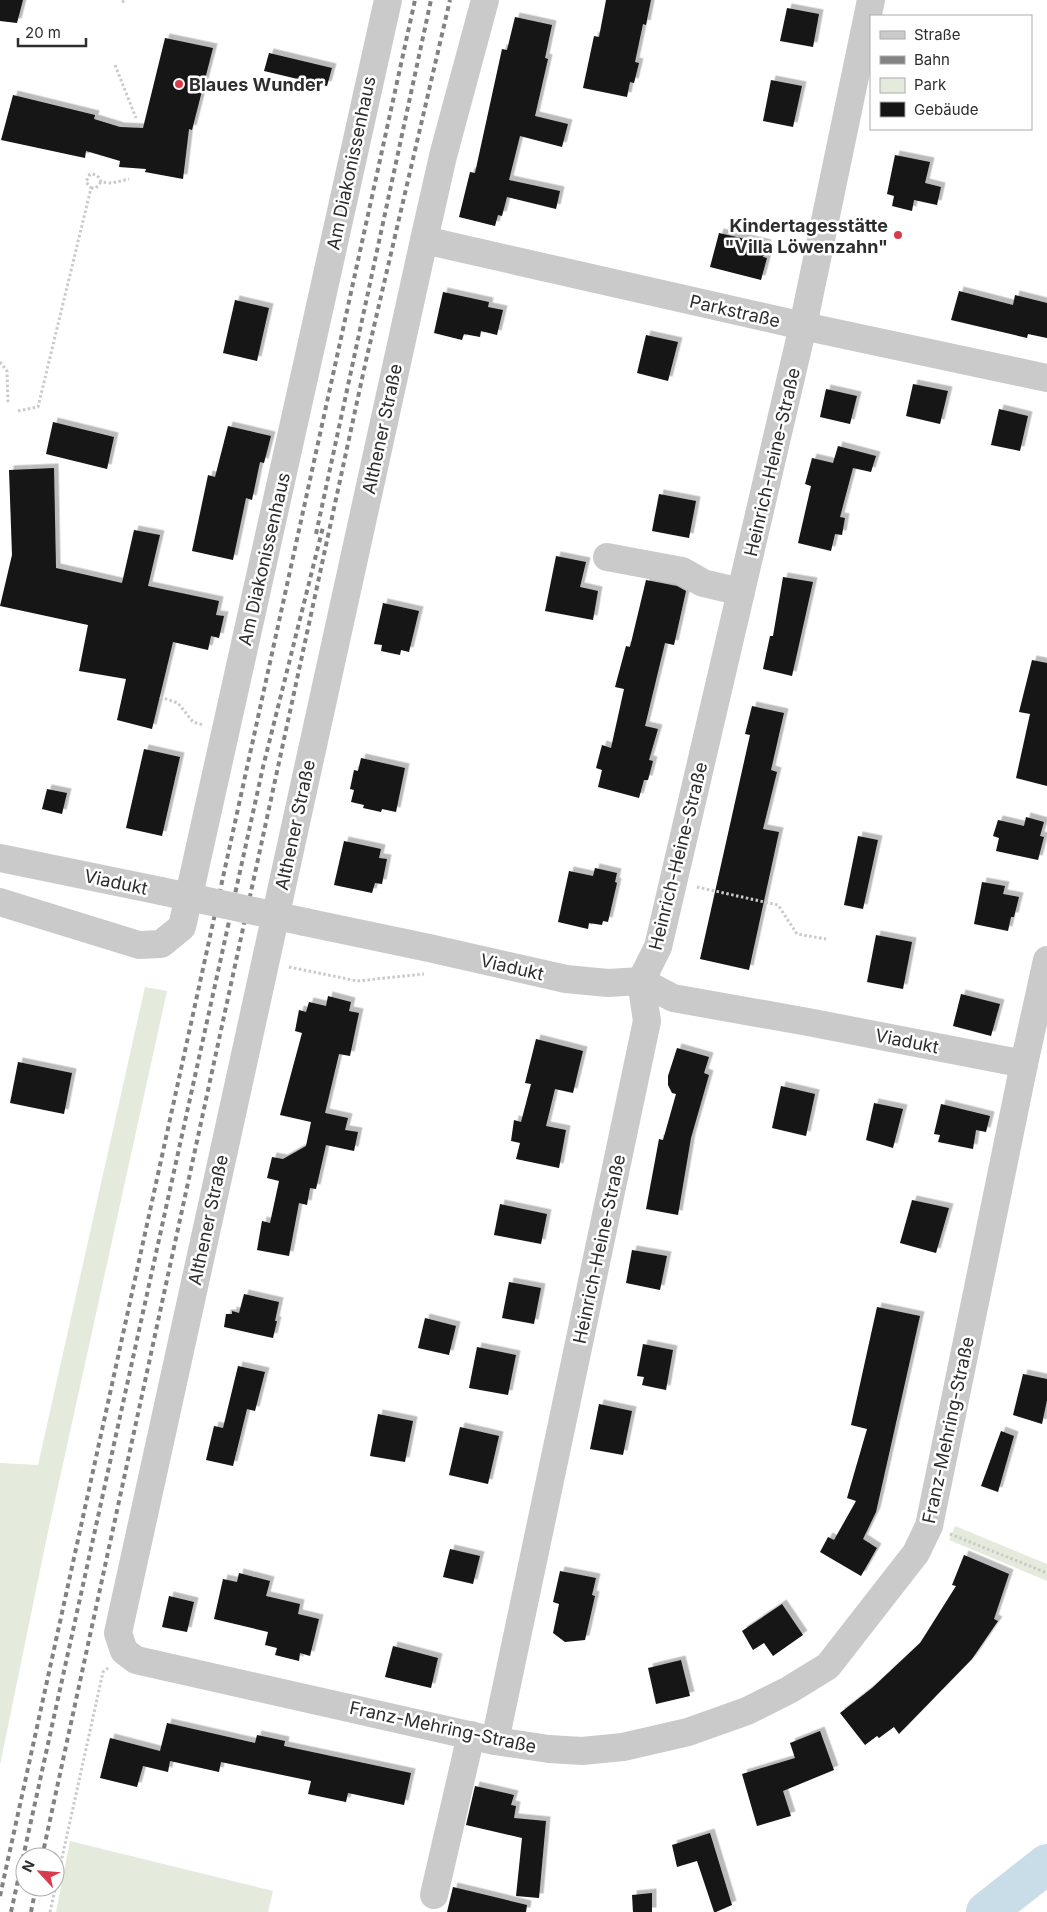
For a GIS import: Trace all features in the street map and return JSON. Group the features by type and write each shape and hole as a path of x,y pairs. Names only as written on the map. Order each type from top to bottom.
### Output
{"street":[{"name":"Am Diakonissenhaus","path":"0,902 139,945 161,944 182,927 388,0"},
{"name":"Althener Straße","path":"124,1651 118,1633 424,240 443,156 485,0"},
{"name":"Heinrich-Heine-Straße","path":"434,1895 483,1738 647,1021 641,981 658,947 803,326 871,0"},
{"name":"Parkstraße","path":"424,240 803,326 1047,378"},
{"path":"607,557 682,571 703,582 741,592"},
{"name":"Viadukt","path":"0,858 440,950 566,979 608,983 641,981 673,998 1024,1064"},
{"name":"Franz-Mehring-Straße","path":"124,1651 136,1660 483,1738 550,1749 582,1751 623,1746 688,1732 747,1711 789,1690 828,1666 916,1553 929,1526 1047,960"}],"path":[{"path":"122,2 126,0"},
{"path":"115,66 136,118"},
{"path":"91,188 86,182 90,174 95,174 100,178 101,182"},
{"path":"101,182 112,183 129,179"},
{"path":"91,188 96,188 101,182"},
{"path":"18,410 38,408 91,188"},
{"path":"0,362 7,371 8,403"},
{"path":"160,697 178,703 193,722 225,732"},
{"path":"694,886 778,905 797,934 826,939"},
{"path":"265,962 357,982 433,973 440,950"},
{"path":"953,1535 1047,1573"},
{"path":"50,1912 103,1672 124,1651"}],"green space":[{"path":"145,987 167,991 46,1541 0,1765 0,1463 38,1465"},
{"path":"955,1526 1047,1564 1047,1581 949,1540"},
{"path":"70,1841 273,1891 268,1912 56,1912 59,1897 65,1897 65,1866"}],"building":[{"path":"0,0 23,0 17,23 0,21"},
{"path":"606,0 651,0 646,25 643,24 635,62 639,63 634,83 630,82 627,97 583,88 594,36 599,37"},
{"path":"787,8 819,14 813,47 780,41"},
{"path":"515,17 552,25 545,58 548,59 535,116 568,124 562,147 520,136 509,180 560,191 556,209 507,197 502,216 498,215 495,226 459,217 470,172 475,173 502,49 507,50"},
{"name":"Blaues Wunder","path":"165,38 213,48 192,130 189,129 183,179 145,172 146,169 119,167 120,161 86,151 85,158 1,140 13,95 95,115 94,119 120,127 143,128"},
{"path":"269,53 332,68 327,86 264,71"},
{"path":"771,80 802,86 793,127 763,121"},
{"name":"Kindertagesstätte \"Villa Löwenzahn\"","path":"895,155 930,162 925,183 941,187 937,205 914,200 912,211 892,206 894,196 887,194"},
{"path":"719,233 767,244 763,257 767,258 761,280 710,267"},
{"path":"959,291 1013,305 1015,295 1047,303 1047,338 1028,334 1027,338 951,320"},
{"path":"443,292 489,302 488,307 503,310 497,335 481,331 480,337 464,334 462,340 434,333"},
{"path":"235,300 269,308 257,361 223,353"},
{"path":"646,335 678,342 668,381 637,373"},
{"path":"913,384 948,391 940,424 906,416"},
{"path":"826,389 857,396 850,424 820,417"},
{"path":"999,409 1028,416 1020,451 991,445"},
{"path":"53,422 114,437 107,469 46,454"},
{"path":"228,426 271,436 264,463 260,462 252,500 246,498 233,560 192,551 208,475 215,477"},
{"path":"838,446 876,456 871,472 853,468 840,517 845,518 842,535 835,534 831,551 798,543 811,486 805,484 812,458 833,463"},
{"path":"54,468 56,568 122,583 134,530 160,535 148,586 219,601 216,615 224,616 219,638 211,636 208,650 173,642 152,729 117,720 126,679 79,671 88,625 0,606 12,555 9,470"},
{"path":"659,494 696,501 689,538 652,531"},
{"path":"556,556 586,562 580,587 598,591 593,620 545,611"},
{"path":"783,577 813,582 792,676 763,669 770,636 773,636"},
{"path":"646,580 677,586 686,591 674,645 665,643 645,726 658,729 649,760 653,761 648,780 644,780 639,798 598,787 602,770 596,768 602,745 611,748 624,689 615,687 626,646 630,647"},
{"path":"383,603 419,611 409,652 401,650 400,655 381,651 382,645 374,644"},
{"path":"1032,660 1047,663 1047,786 1016,778 1030,714 1019,712"},
{"path":"752,706 784,713 771,770 777,772 763,829 779,832 749,970 700,959 750,735 745,734"},
{"path":"144,749 180,757 162,836 126,828"},
{"path":"361,758 405,768 396,812 382,809 381,812 363,808 364,805 351,802 354,790 350,789 354,770 358,771"},
{"path":"47,789 67,793 62,814 42,809"},
{"path":"1026,817 1044,822 1040,836 1044,837 1038,860 996,851 999,838 993,836 998,820 1024,826"},
{"path":"858,836 878,840 863,909 844,905"},
{"path":"344,841 381,849 379,858 387,859 382,884 375,883 372,893 334,885"},
{"path":"595,868 617,873 615,882 617,883 608,922 603,921 602,925 589,923 588,929 558,922 569,871 593,876"},
{"path":"982,882 1005,886 1003,894 1019,897 1008,931 974,924"},
{"path":"876,935 912,942 903,989 867,982"},
{"path":"961,994 1000,1004 991,1036 953,1026"},
{"path":"328,996 351,1002 349,1011 359,1013 350,1056 339,1054 325,1113 348,1118 345,1130 358,1132 354,1151 326,1145 316,1189 310,1188 307,1205 299,1203 289,1256 257,1250 262,1221 270,1223 279,1181 267,1178 272,1157 283,1159 306,1146 311,1122 280,1115 302,1033 295,1031 299,1010 306,1012 309,1002 326,1006"},
{"path":"536,1039 583,1051 573,1093 555,1089 546,1126 566,1130 559,1168 516,1159 520,1143 511,1141 514,1120 521,1122 531,1084 525,1083"},
{"path":"677,1048 709,1057 704,1073 709,1075 691,1138 678,1215 646,1209 659,1139 663,1140 676,1094 672,1093 668,1085 668,1076"},
{"path":"18,1062 72,1073 64,1114 10,1103"},
{"path":"781,1086 815,1094 806,1136 772,1128"},
{"path":"874,1103 903,1109 893,1148 866,1140"},
{"path":"941,1104 990,1116 986,1132 976,1130 973,1149 938,1142 940,1135 934,1134"},
{"path":"912,1200 949,1208 936,1253 900,1243"},
{"path":"500,1204 547,1214 541,1244 494,1235"},
{"path":"632,1250 667,1256 660,1290 626,1283"},
{"path":"509,1282 541,1288 534,1324 502,1318"},
{"path":"244,1294 279,1302 273,1338 224,1327 226,1314 232,1314 232,1311 239,1313"},
{"path":"877,1307 920,1316 876,1512 863,1539 877,1548 861,1576 820,1552 828,1537 834,1540 856,1501 847,1498 867,1429 851,1425"},
{"path":"425,1318 456,1326 449,1355 418,1348"},
{"path":"643,1344 673,1350 666,1390 642,1385 644,1377 637,1376"},
{"path":"477,1347 516,1355 508,1395 469,1388"},
{"path":"238,1366 265,1372 255,1411 247,1409 233,1466 206,1460 214,1426 223,1428"},
{"path":"1023,1374 1047,1379 1047,1400 1042,1424 1013,1415"},
{"path":"599,1404 632,1411 623,1455 590,1449"},
{"path":"378,1414 413,1421 405,1462 370,1456"},
{"path":"460,1427 499,1436 488,1484 449,1475"},
{"path":"1001,1431 1014,1436 998,1492 981,1486"},
{"path":"450,1549 480,1556 473,1584 443,1577"},
{"path":"964,1555 1009,1574 994,1619 998,1621 972,1659 899,1734 894,1727 865,1745 840,1713 872,1688 920,1643 956,1586 952,1585"},
{"path":"560,1571 596,1578 592,1595 595,1596 585,1640 565,1642 553,1633 559,1604 553,1602"},
{"path":"239,1573 270,1581 266,1596 300,1604 298,1614 319,1619 310,1656 300,1653 299,1661 275,1655 277,1648 265,1645 268,1632 214,1619 223,1579 237,1582"},
{"path":"169,1596 194,1602 187,1632 162,1627"},
{"path":"782,1604 803,1635 773,1656 764,1643 753,1650 742,1631"},
{"path":"393,1646 438,1658 431,1688 385,1677"},
{"path":"681,1660 690,1696 656,1704 648,1668"},
{"path":"167,1723 255,1743 257,1735 285,1741 284,1746 411,1773 404,1805 348,1793 346,1802 308,1794 311,1781 221,1762 219,1772 170,1761 168,1772 143,1766 137,1787 100,1778 110,1738 160,1751"},
{"path":"820,1731 834,1770 783,1791 791,1816 757,1826 742,1774 795,1758 790,1743"},
{"path":"475,1786 514,1795 511,1805 516,1806 514,1818 546,1821 539,1898 516,1896 522,1838 466,1825"},
{"path":"710,1833 732,1905 716,1912 714,1912 697,1861 677,1867 672,1845"},
{"path":"453,1887 527,1905 526,1912 447,1912"},
{"path":"652,1893 652,1912 633,1912 632,1895"}],"waterway":[{"path":"986,1912 1047,1864"}],"railway":[{"path":"0,1896 415,0"},
{"path":"316,534 431,0"},
{"path":"44,1847 365,365 450,0"},
{"path":"11,1912 263,767 323,527"},
{"path":"31,1912 34,1897"}],"place":[{"name":"Blaues Wunder","path":"179,84"},
{"name":"Kindertagesstätte \"Villa Löwenzahn\"","path":"898,235"}]}
